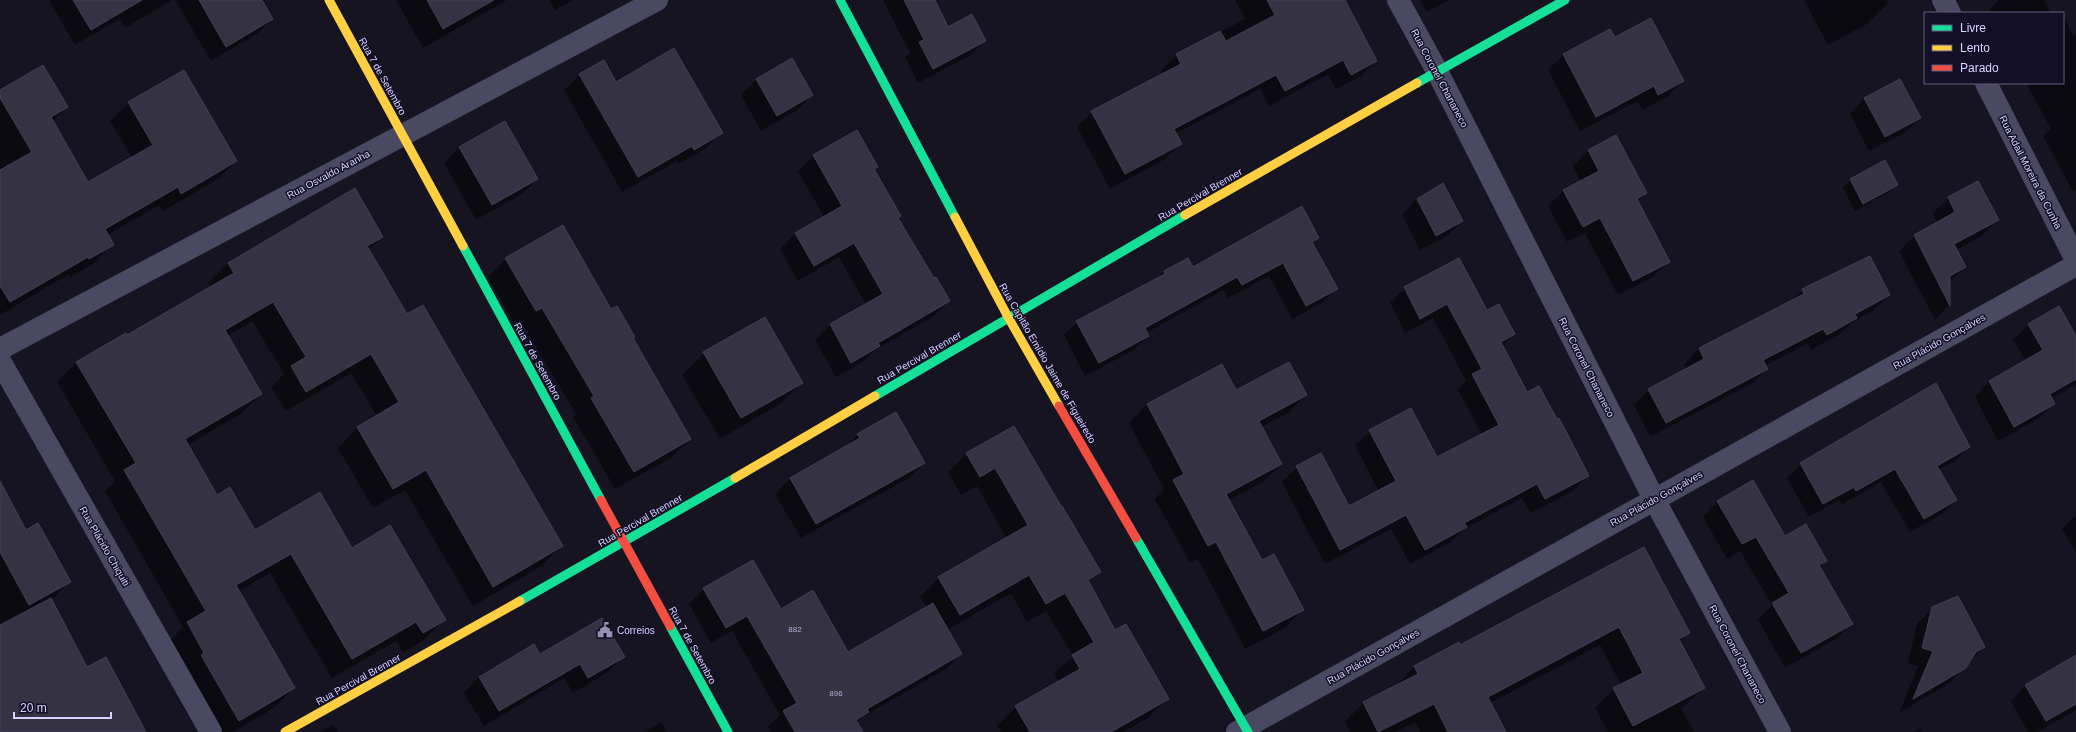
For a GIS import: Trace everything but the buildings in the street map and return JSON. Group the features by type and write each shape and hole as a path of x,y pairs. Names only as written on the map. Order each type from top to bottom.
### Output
{"main road":[{"name":"Rua 7 de Setembro","path":"329,0 728,732"},
{"name":"Rua Capitão Emídio Jaime de Figueiredo","path":"840,0 1008,317 1243,730"},
{"name":"Rua Percival Brenner","path":"285,732 624,542 1008,317 1437,71 1565,0"}],"street":[{"name":"Rua Osvaldo Aranha","path":"0,349 657,0"},
{"name":"Rua Coronel Chananeco","path":"1398,0 1437,71 1654,498 1780,732"},
{"path":"1943,0 1949,12"},
{"name":"Rua Adail Moreira da Cunha","path":"1987,84 2076,260"},
{"name":"Rua Plácido Gonçalves","path":"1243,730 1654,498 2076,265"},
{"name":"Rua Plácido Chiquiti","path":"0,361 211,732"}],"traffic: fast":[{"path":"840,0 955,217"},
{"path":"1417,83 1565,0"},
{"path":"875,396 1185,215"},
{"path":"463,246 601,500"},
{"path":"520,601 735,478"},
{"path":"1136,538 1248,732"},
{"path":"670,626 728,732"}],"traffic: slow":[{"path":"329,0 463,246"},
{"path":"1185,215 1417,83"},
{"path":"955,217 1008,317 1059,406"},
{"path":"735,478 875,396"},
{"path":"285,732 520,601"}],"traffic: jam":[{"path":"1059,406 1136,538"},
{"path":"601,500 670,626"}],"place":[{"name":"Correios","path":"605,630"}]}
